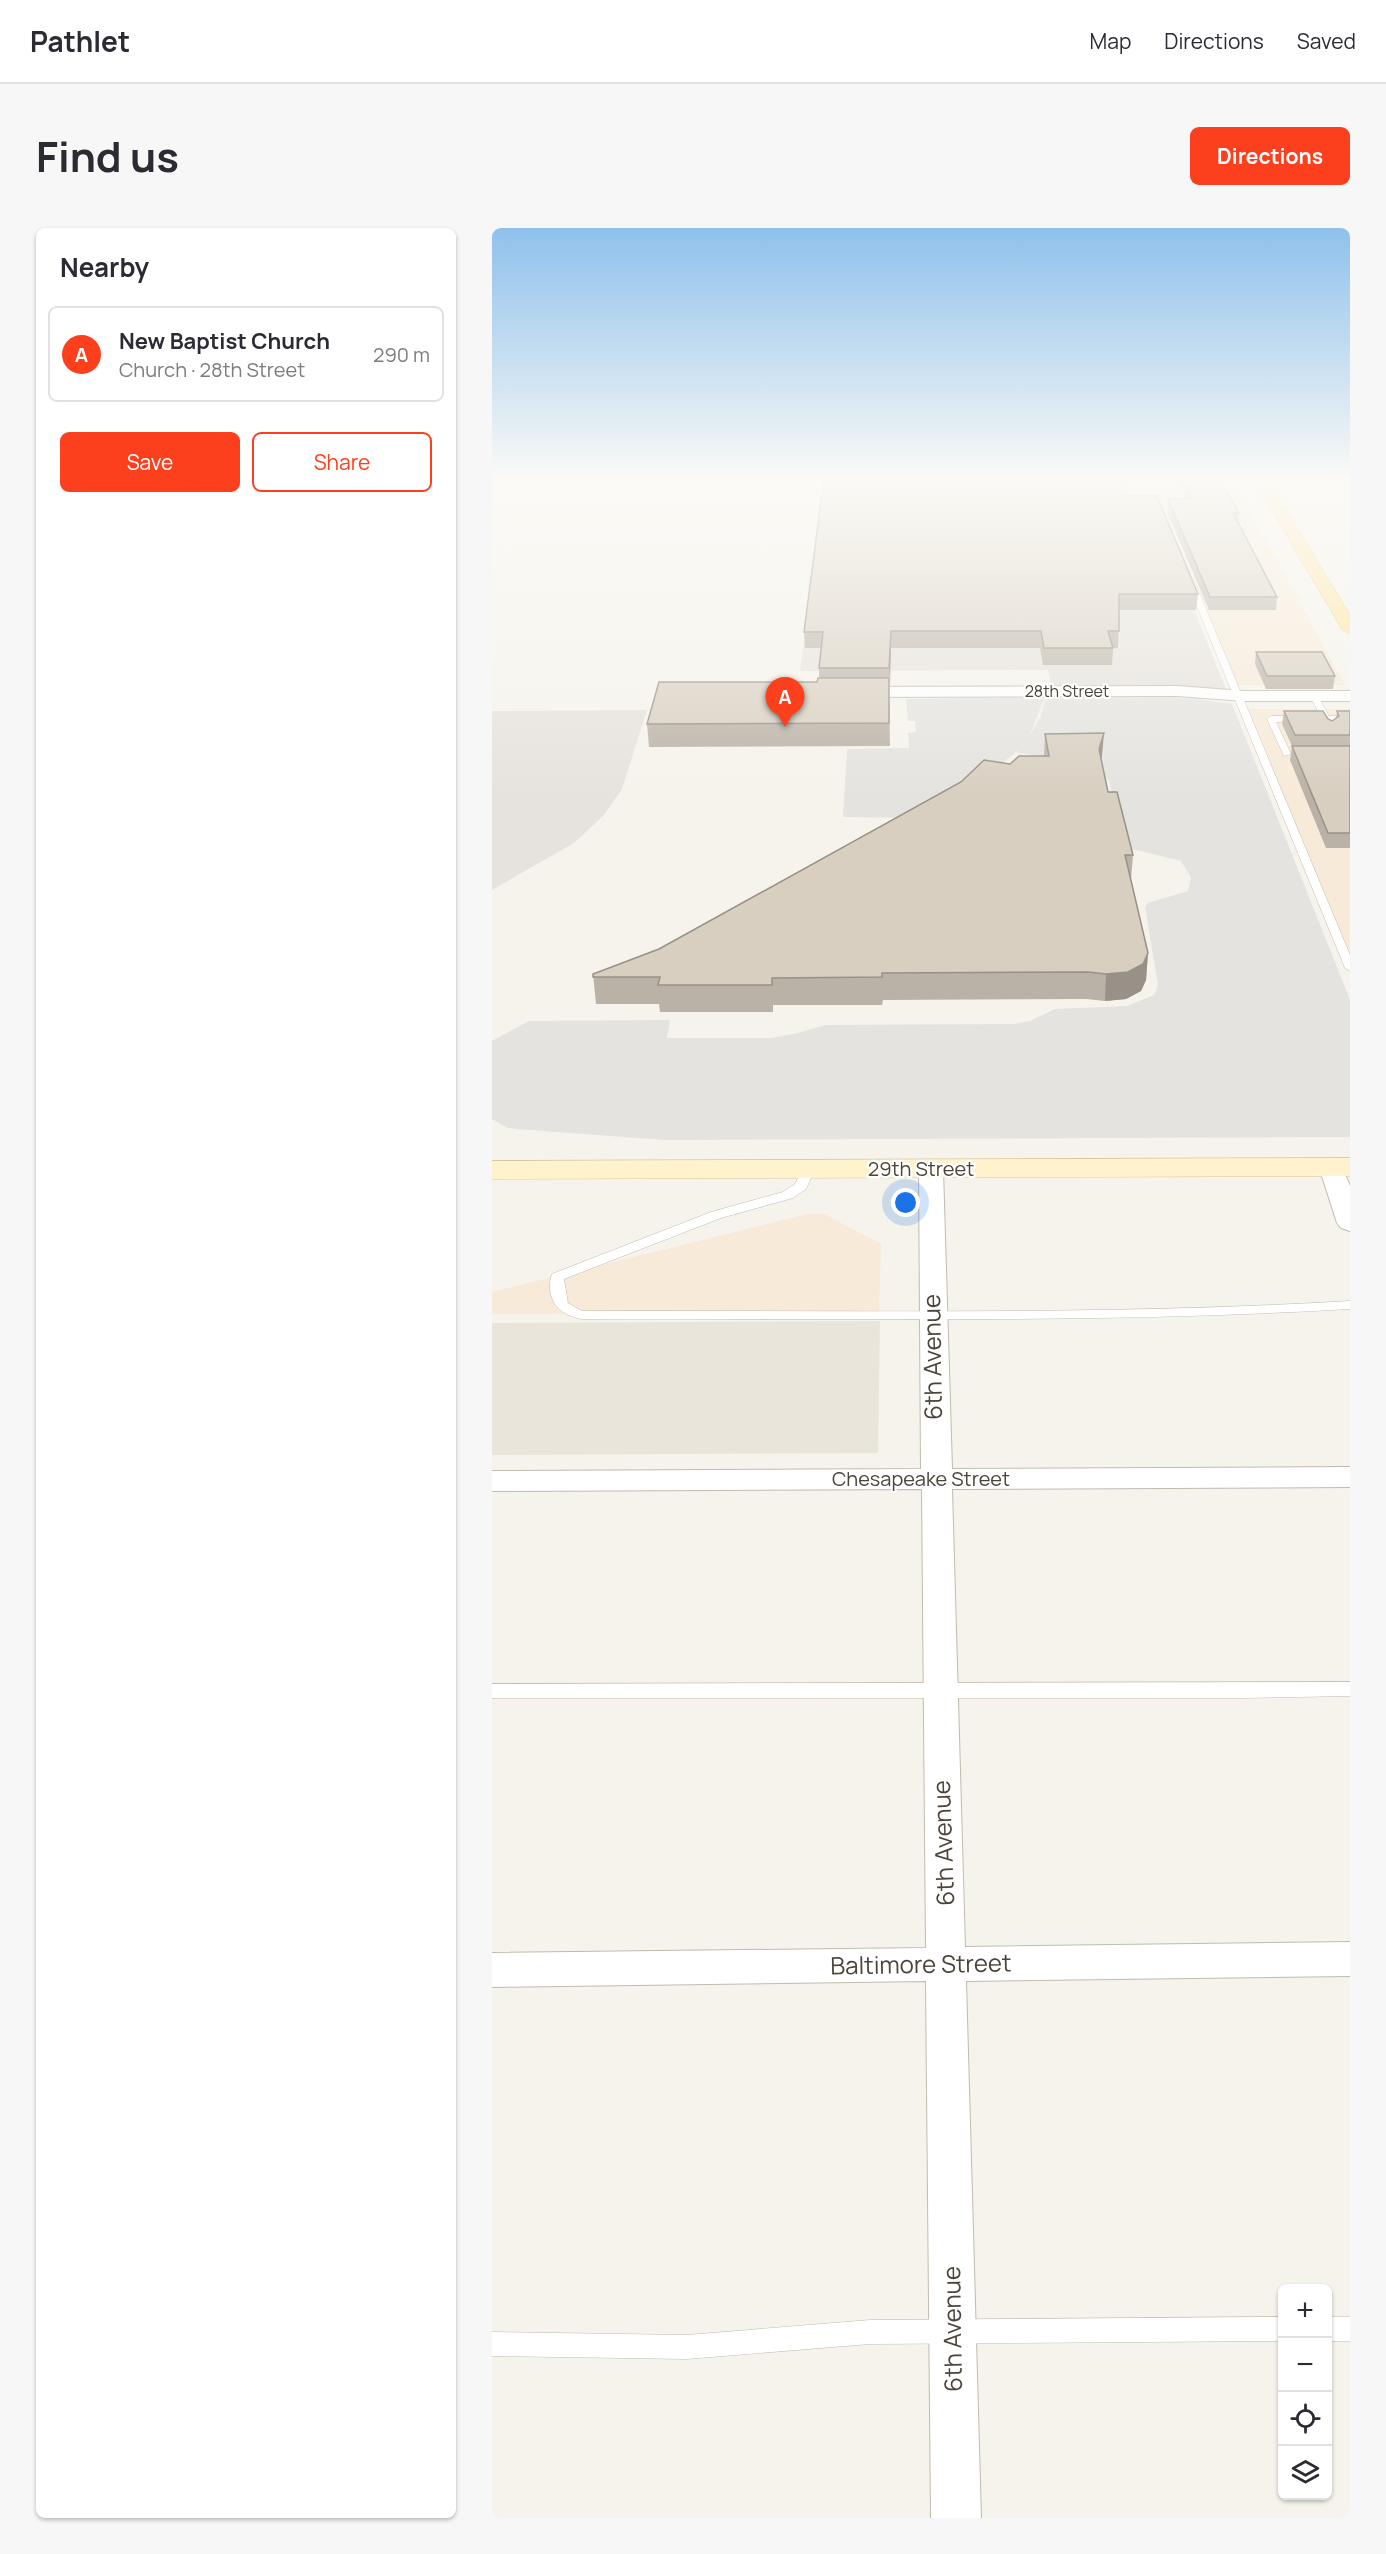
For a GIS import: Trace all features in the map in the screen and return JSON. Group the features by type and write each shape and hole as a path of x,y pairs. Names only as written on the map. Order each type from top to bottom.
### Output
{"main road":[{"path":"1324,585 1350,629"},
{"name":"29th Street","path":"492,1170 1340,1167"}],"street":[{"name":"28th Street","path":"830,692 1177,691 1237,695 1350,696"},
{"path":"1340,1167 1350,1223"},
{"name":"6th Avenue","path":"931,1169 956,2518"},
{"name":"Chesapeake Street","path":"492,1481 1350,1477"},
{"name":"Baltimore Street","path":"492,1970 1350,1959"}],"lane":[{"path":"1192,585 1237,695 1260,722 1278,754 1350,968"},
{"path":"1306,729 1314,719 1314,696"},
{"path":"1260,722 1271,719 1350,720"},
{"path":"1314,719 1331,729"},
{"path":"1260,722 1278,754"},
{"path":"809,1169 801,1186 788,1195 716,1215 557,1277 558,1298 561,1306 569,1312 582,1316 1236,1312 1350,1305"},
{"path":"492,1691 1350,1689"},
{"path":"492,2344 687,2347 870,2332 1278,2329"},
{"path":"1332,2329 1350,2329"}],"shaded area":[{"path":"811,585 1184,585 1229,697 1053,697 1048,670 800,671"},
{"path":"1196,585 1290,585 1345,685 1237,685"},
{"path":"1045,697 1029,736 1040,718 1046,698 1190,698 1232,704 1350,1000 1350,1137 664,1140 508,1128 492,1119 492,1041 529,1021 670,1020 667,1038 771,1038 825,1025 1015,1024 1030,1021 1055,1009 1127,1006 1154,995 1158,985 1145,907 1148,903 1188,891 1191,878 1181,861 1132,849 1123,843 1109,780 1044,756 1017,753 1019,750 953,802 927,818 843,817 847,749 909,748 908,733 916,732 915,721 908,721 906,699"},
{"path":"1247,709 1350,709 1350,957"},
{"path":"647,710 622,789 603,816 574,843 492,890 492,711"},
{"path":"808,1214 824,1214 881,1244 879,1312 492,1314 492,1292"},
{"path":"880,1321 878,1453 492,1455 492,1323"}],"building":[{"path":"810,585 1194,585 1198,594 1119,594 1119,631 1108,631 1113,648 1044,648 1041,631 891,631 889,668 819,668 823,632 804,632"},
{"path":"1205,585 1271,585 1277,597 1210,597"},
{"path":"1256,652 1322,652 1335,676 1267,676"},
{"path":"818,678 889,678 889,723 647,724 659,682 817,682"},
{"path":"1284,711 1323,711 1332,721 1339,716 1337,711 1350,711 1350,735 1295,735"},
{"path":"1104,733 1099,749 1108,792 1117,792 1133,855 1125,855 1148,953 1143,964 1128,972 1106,974 1088,972 882,973 882,977 772,978 772,985 658,985 660,977 593,977 593,974 659,949 961,782 984,760 1010,764 1019,756 1049,756 1045,734"},
{"path":"1292,746 1350,746 1350,833 1328,833"}],"place":[{"name":"New Baptist Church","path":"785,727"}]}
